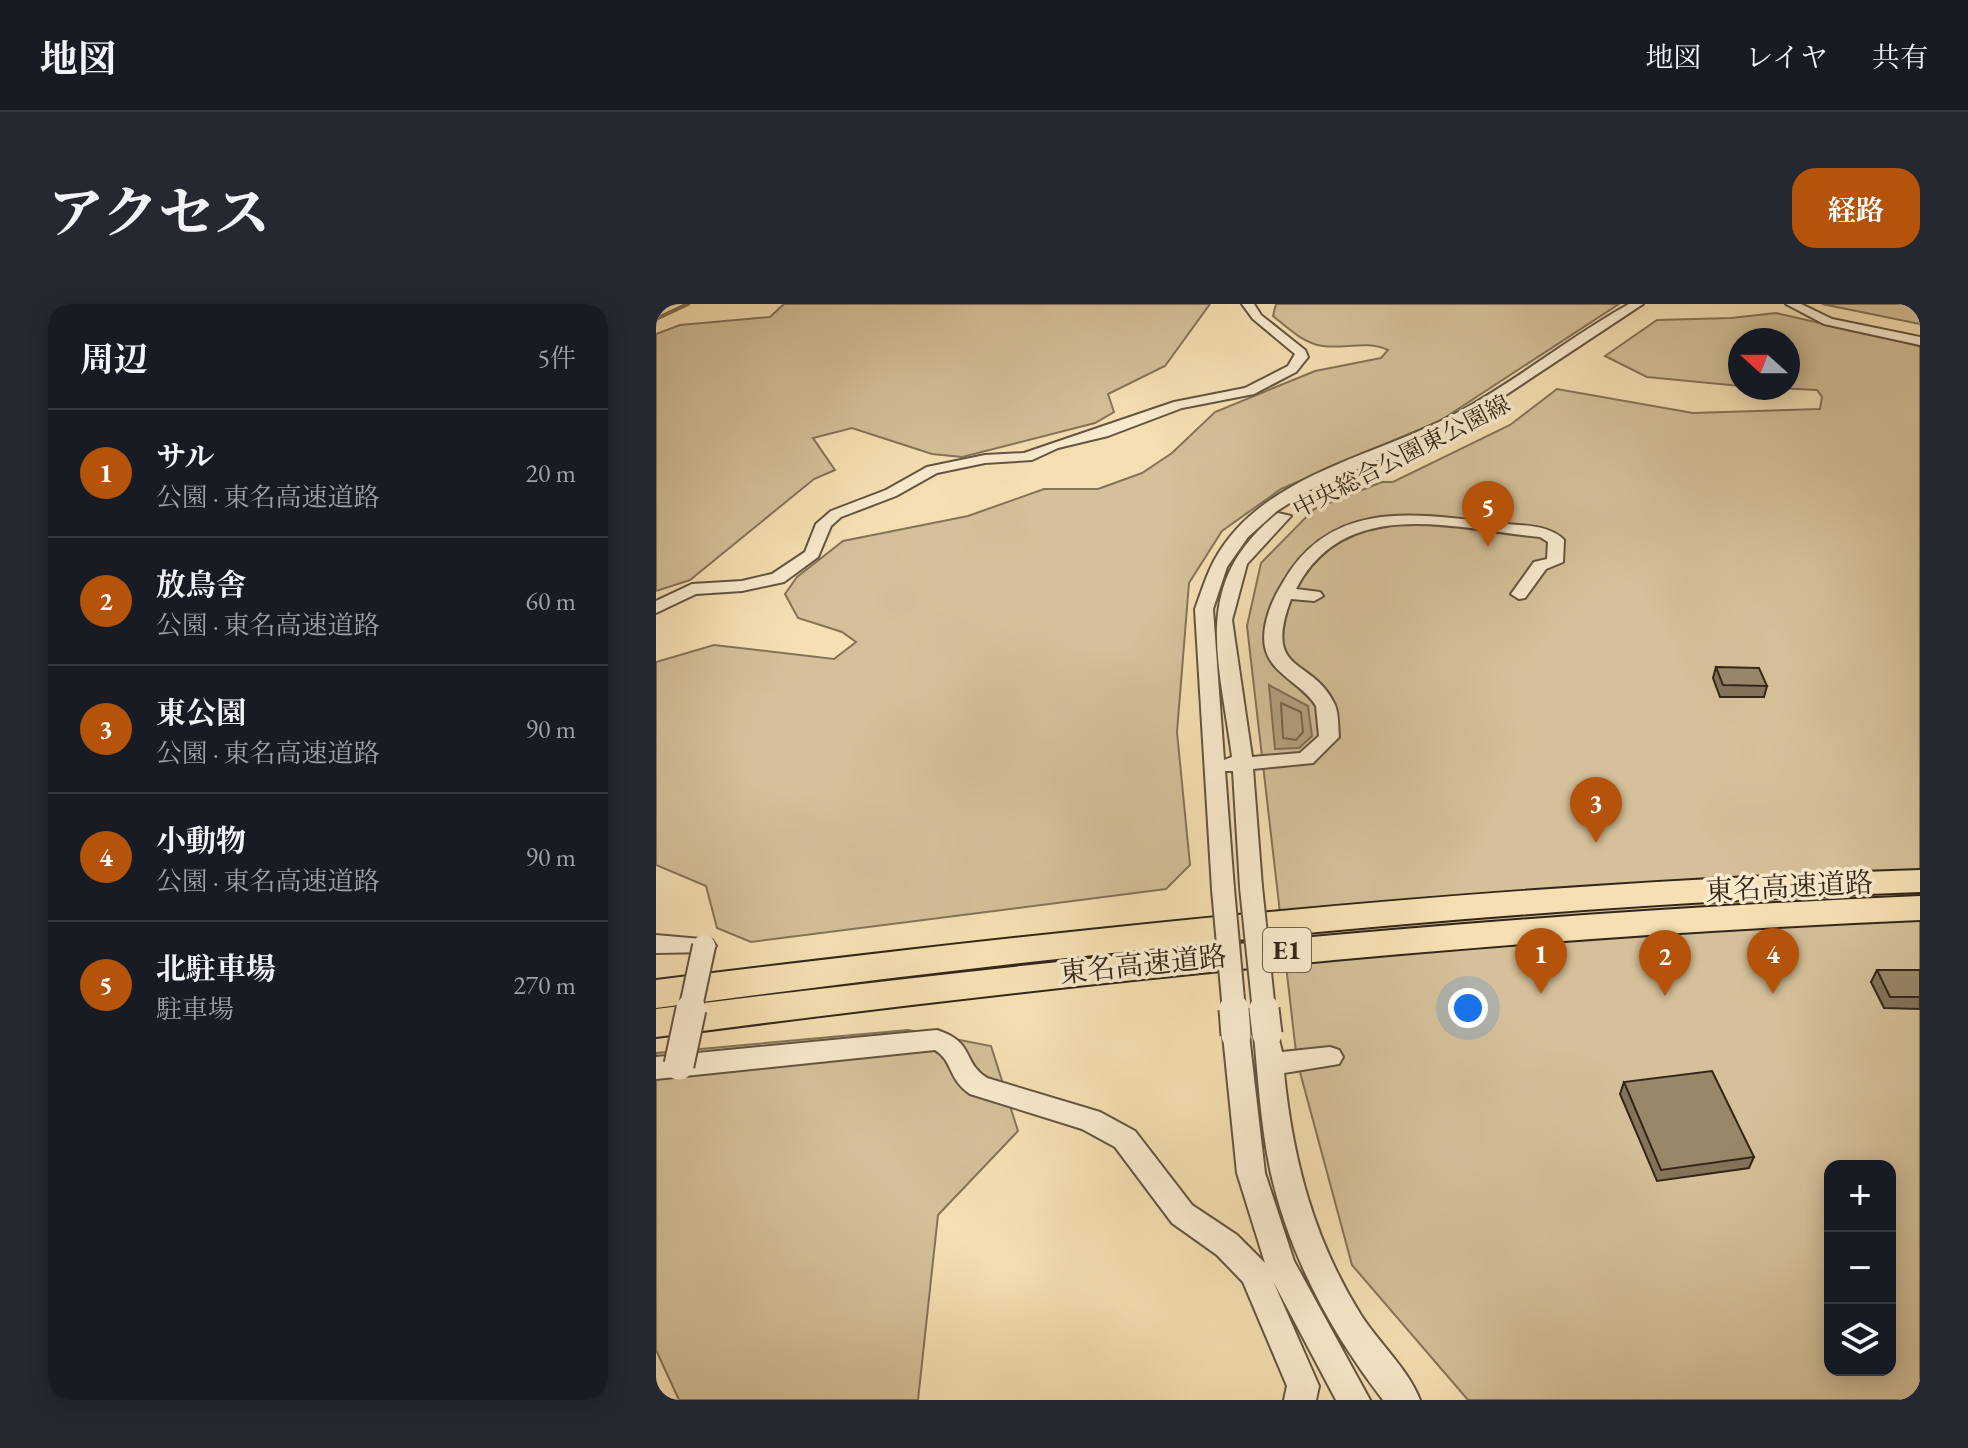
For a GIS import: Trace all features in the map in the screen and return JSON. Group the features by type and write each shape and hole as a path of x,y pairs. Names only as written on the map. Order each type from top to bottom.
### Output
{"highway":[{"name":"東名高速道路","path":"656,994 1017,947 1366,913 1812,883 1920,881"},
{"name":"東名高速道路","path":"656,1023 1012,976 1354,943 1758,915 1920,908"}],"street":[{"path":"656,608 692,589 742,586 778,578 812,554 824,524 836,514 891,493 932,470 985,459 1027,457 1053,445 1103,433 1179,405 1268,384 1292,369 1302,357 1301,353 1257,317 1248,304"},
{"path":"1354,1400 1281,1266 1251,1173 1236,1035 1214,766 1204,609 1211,578 1239,533 1268,509 1307,485 1457,419 1606,320 1637,304"},
{"name":"中央総合公園東公園線","path":"1270,1064 1251,887 1242,764 1223,620 1239,563 1268,528 1323,490 1480,420 1629,317 1658,304"},
{"path":"1792,304 1828,322 1920,341"},
{"path":"1214,766 1306,759 1329,737 1327,708 1316,691 1286,666 1274,650 1274,631 1284,593 1298,572 1329,542 1363,523 1394,521 1544,533 1556,540 1555,562 1536,562 1519,594"},
{"path":"1329,542 1350,547"},
{"path":"1284,593 1314,596"},
{"path":"656,944 704,946 668,1066 928,1038 947,1041 959,1053 964,1076 979,1086 1090,1120 1125,1139 1182,1214 1227,1245 1254,1272 1303,1386 1300,1400"},
{"path":"1330,1057 1270,1064 1277,1131 1289,1187 1309,1248 1369,1357 1404,1400"}],"shaded area":[{"path":"784,304 1210,304 1165,366 1108,394 1114,412 1095,423 962,457 932,454 852,428 813,438 835,470 814,479 690,580 656,591 656,334 680,325 770,317"},
{"path":"1276,304 1619,304 1438,422 1281,489 1222,531 1189,583 1177,732 1190,865 1166,889 751,942 717,928 706,886 656,865 656,662 714,645 834,659 856,642 842,632 798,618 785,594 797,577 843,541 968,516 1044,489 1098,489 1142,473 1172,453 1215,412 1315,371 1381,358 1388,350 1364,345 1331,347 1309,342 1273,316"},
{"path":"1822,304 1920,304 1920,324"},
{"path":"1776,313 1920,346 1920,1400 1468,1400 1352,1265 1297,1061 1247,626 1261,563 1314,509 1382,482 1393,482 1510,425 1557,389 1693,413 1820,409 1822,397 1817,390 1800,389 1800,328 1728,328 1728,385 1647,377 1605,356 1657,320"},
{"path":"908,1030 991,1046 1018,1131 938,1215 918,1400 679,1400 656,1350 656,1053"}],"water":[{"path":"1269,685 1308,706 1312,736 1299,748 1275,749"}],"building":[{"path":"1716,667 1759,668 1767,686 1723,685"},
{"path":"1877,970 1920,970 1920,997 1890,997"},
{"path":"1712,1071 1754,1157 1661,1170 1624,1082"}],"waterway":[{"path":"656,319 688,304"}],"place":[{"name":"北駐車場","path":"1488,547"},
{"name":"東公園","path":"1596,843"},
{"name":"サル","path":"1541,994"},
{"name":"小動物","path":"1773,994"},
{"name":"放鳥舎","path":"1665,996"}]}
